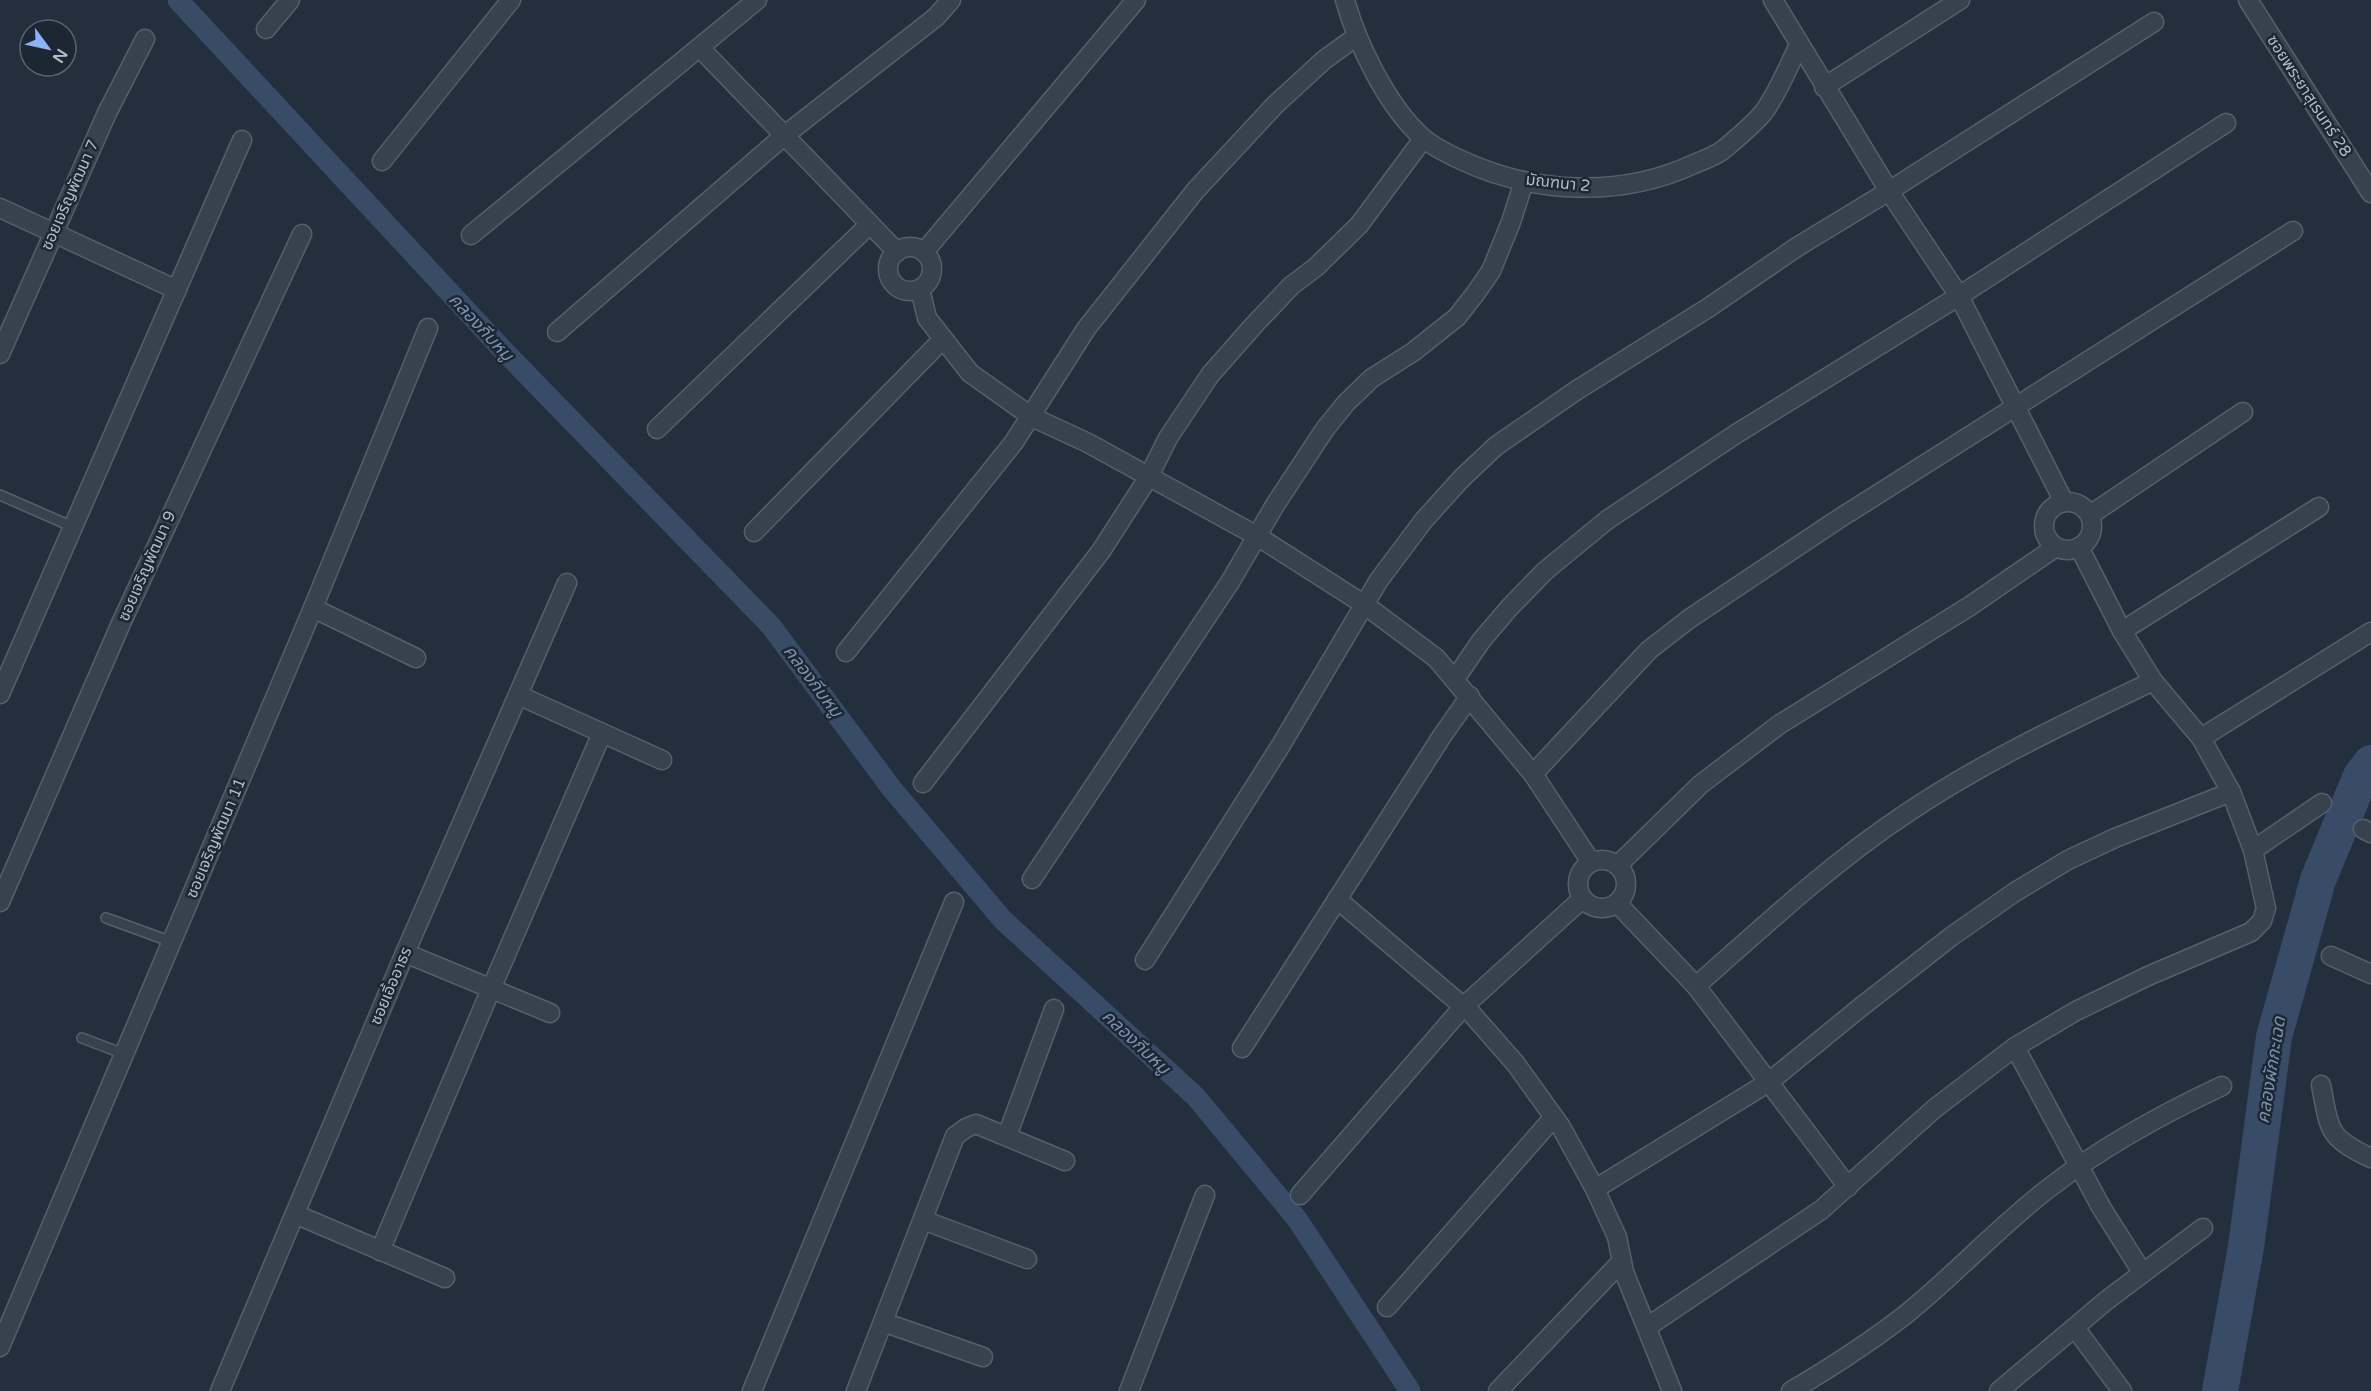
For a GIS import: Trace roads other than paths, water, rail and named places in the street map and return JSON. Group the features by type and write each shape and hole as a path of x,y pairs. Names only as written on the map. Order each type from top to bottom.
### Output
{"street":[{"path":"266,29 290,0"},
{"path":"382,161 511,0"},
{"path":"471,235 757,0"},
{"path":"557,332 785,135 896,50 936,17 951,0"},
{"path":"924,252 1136,0"},
{"name":"มัณฑนา 2","path":"1345,0 1357,36 1399,111 1423,139 1480,169 1524,181 1585,189 1636,184 1674,173 1720,152 1763,113 1799,45"},
{"path":"1773,0 1889,191 1959,296 2064,502"},
{"path":"1824,87 1960,0"},
{"name":"ซอยพระยาสุเรนทร์ 28","path":"2248,0 2371,193"},
{"path":"1145,960 1281,745 1379,579 1424,520 1462,478 1496,446 1576,390 1708,308 1797,247 2154,22"},
{"path":"846,652 1007,451 1032,417 1086,329 1195,191 1276,104 1324,60 1357,36"},
{"name":"ซอยเจริญพัฒนา 7","path":"0,354 107,113 145,39"},
{"path":"700,48 897,252"},
{"path":"1455,679 1481,641 1509,608 1545,571 1607,520 1736,434 1959,296 2226,123"},
{"path":"923,783 1101,551 1149,478 1168,438 1210,375 1291,286 1316,267 1359,225 1423,139"},
{"path":"0,694 242,140"},
{"path":"1032,879 1230,582 1305,459 1346,403 1372,378 1413,352 1457,317 1475,294 1495,261 1524,181"},
{"path":"0,208 177,290"},
{"path":"657,429 870,224"},
{"path":"1533,774 1649,650 1689,619 1837,520 2294,231"},
{"name":"ซอยเจริญพัฒนา 9","path":"0,902 145,570 302,234"},
{"path":"905,247 915,247 930,258 933,267 932,276 920,290 910,292 902,290 889,277 888,268 897,252 905,247"},
{"path":"920,290 927,318 970,373 1032,417 1088,443 1257,536 1365,605 1436,658 1533,774 1591,862"},
{"name":"ซอยเจริญพัฒนา 11","path":"0,1347 313,608 428,328"},
{"path":"754,532 943,339"},
{"path":"2090,515 2243,412"},
{"path":"2064,502 2079,504 2090,515 2092,524 2091,533 2079,547 2072,550 2056,547 2044,531 2044,522 2048,513 2055,506 2064,502"},
{"path":"2122,631 2319,507"},
{"path":"1618,865 1701,784 1780,724 1970,606 2056,547"},
{"path":"1647,1328 1821,1210 1934,1109 2015,1047 2076,1011 2148,976 2251,932 2262,921 2266,908 2253,850 2231,792 2201,738 2153,681 2122,631 2079,547"},
{"name":"ซอยเอิ้ออาธร","path":"220,1391 405,952 567,584"},
{"path":"313,608 416,658"},
{"path":"2201,738 2371,632"},
{"path":"1696,986 1783,907 1904,815 1983,766 2040,735 2153,681"},
{"path":"518,696 662,760"},
{"path":"1242,1048 1470,696"},
{"path":"380,1251 602,733"},
{"path":"1595,1189 1769,1082 1952,936 2016,892 2068,861 2115,838 2231,792"},
{"path":"2253,850 2322,804"},
{"path":"1605,860 1618,865 1624,874 1627,884 1624,895 1608,908 1599,909 1589,905 1582,898 1578,889 1578,878 1591,862 1605,860"},
{"path":"1300,1195 1463,1006 1582,898"},
{"path":"1337,899 1463,1006 1515,1063 1554,1117 1595,1189 1617,1237 1624,1272 1671,1391"},
{"path":"752,1391 954,902"},
{"path":"1617,903 1696,986 1848,1187"},
{"path":"405,952 550,1013"},
{"path":"2331,956 2371,974"},
{"path":"1007,1136 1054,1009"},
{"path":"2015,1047 2101,1207 2142,1272"},
{"path":"2321,1085 2330,1128 2336,1138 2343,1145 2371,1158"},
{"path":"1791,1391 1824,1371 1904,1315 1994,1233 2049,1187 2152,1122 2223,1086"},
{"path":"1387,1307 1554,1117"},
{"path":"856,1391 955,1136 976,1124 1065,1161"},
{"path":"1129,1391 1205,1195"},
{"path":"295,1215 445,1278"},
{"path":"923,1220 1027,1259"},
{"path":"1999,1391 2142,1272 2203,1228"},
{"path":"1498,1391 1622,1261"},
{"path":"883,1322 983,1357"},
{"path":"2075,1328 2122,1391"}],"lane":[{"path":"0,495 73,527"},
{"path":"106,918 172,942"},
{"path":"82,1038 124,1054"}],"waterway":[{"name":"คลองกีบหมู","path":"178,0 504,351 771,626 892,789 1003,920 1196,1097 1297,1219 1410,1391"},
{"name":"คลองผักกะเฉด","path":"2220,1391 2246,1247 2274,1037 2318,880 2361,776 2371,763"}]}
